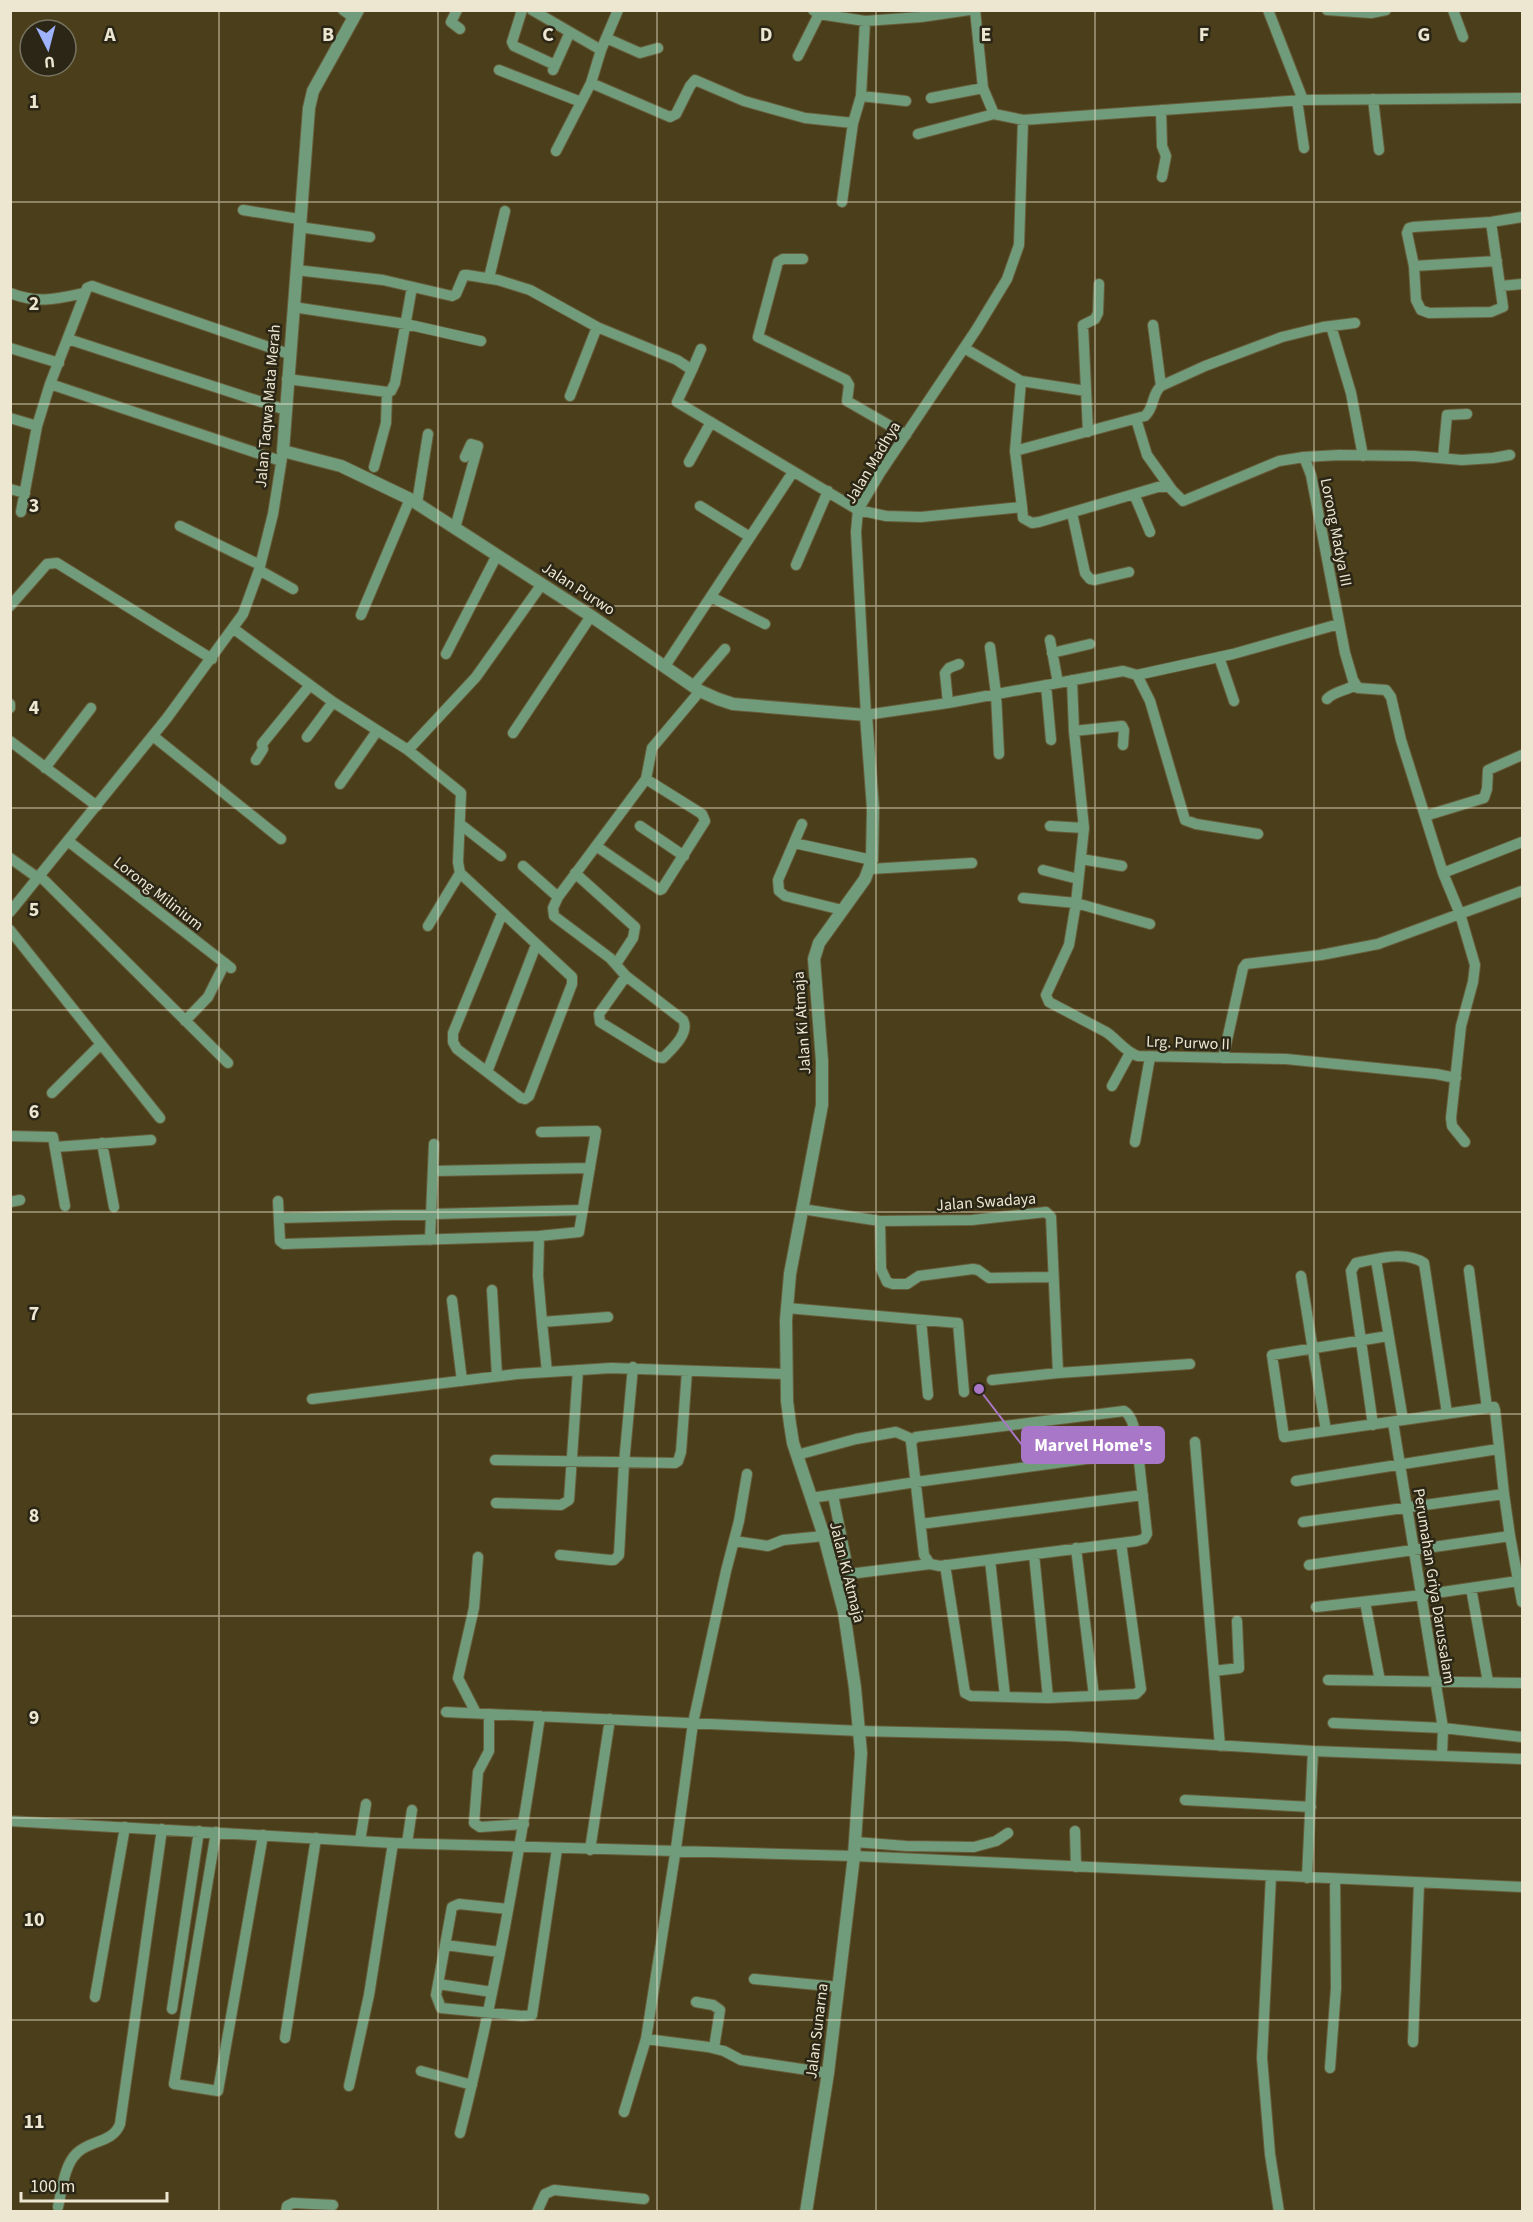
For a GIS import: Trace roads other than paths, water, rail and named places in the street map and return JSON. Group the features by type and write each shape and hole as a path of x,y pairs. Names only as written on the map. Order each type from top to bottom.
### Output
{"street":[{"path":"343,10 356,14"},
{"path":"457,10 451,22 460,29"},
{"path":"522,10 513,44 516,48 554,68 570,32"},
{"path":"532,10 601,50"},
{"path":"556,151 591,83 601,50 618,10"},
{"path":"798,56 816,12 865,21 921,17 969,10"},
{"path":"975,10 983,88 994,114"},
{"path":"1268,10 1300,100 1304,148"},
{"path":"1327,10 1371,13 1386,10"},
{"path":"1453,10 1462,37"},
{"name":"Jalan Taqwa Mata Merah","path":"10,912 153,736 234,629 247,605 260,568 273,514 282,456 309,108 313,91 356,14"},
{"path":"842,202 853,123 861,96 865,21"},
{"path":"606,38 640,53 658,48"},
{"path":"499,70 581,102"},
{"path":"591,83 670,117 676,114 695,80 744,101 806,118 853,123"},
{"path":"931,98 983,88"},
{"path":"861,96 906,101"},
{"path":"918,134 994,114 1023,120 1300,100 1522,98"},
{"path":"1373,99 1378,150"},
{"path":"1161,110 1162,146 1166,156 1162,177"},
{"name":"Jalan Madhya","path":"866,715 856,532 858,510 1007,279 1017,249 1023,120"},
{"path":"243,210 370,237"},
{"path":"489,278 505,211"},
{"path":"1491,222 1504,304 1500,309 1491,312 1429,313 1421,310 1416,300 1414,266 1407,232 1409,228 1491,222 1522,217"},
{"path":"803,259 783,259 778,262 758,337 846,380 849,385 847,401 906,435"},
{"path":"1414,266 1497,261"},
{"path":"296,270 383,280 452,296 456,294 464,275 489,278 530,290 597,327 676,360 692,370"},
{"path":"1088,432 1083,325 1095,319 1098,313 1099,284"},
{"path":"1501,286 1522,284"},
{"path":"21,512 37,426 50,384 87,288 92,286 289,354"},
{"path":"287,379 387,392 391,390 395,383 412,287"},
{"path":"10,293 28,299 48,301 84,294"},
{"path":"293,308 406,324 481,341"},
{"path":"1015,451 1145,416 1152,410 1154,395 1161,386 1260,345 1331,326 1355,323"},
{"path":"1153,325 1161,386"},
{"path":"1331,326 1351,393 1363,456"},
{"path":"570,396 597,327"},
{"path":"68,339 286,410"},
{"path":"10,348 58,363"},
{"path":"964,348 1021,381 1086,391"},
{"path":"701,349 677,402 858,510 886,516 921,517 1022,507"},
{"path":"1021,381 1015,451 1023,518 1032,523 1158,487 1169,487"},
{"path":"50,384 282,456"},
{"path":"374,467 387,423 387,392"},
{"path":"1443,458 1447,415 1467,414"},
{"path":"10,418 37,426"},
{"path":"1136,418 1147,455 1169,487 1183,501 1279,462 1304,457 1363,456 1462,460 1493,459 1510,455"},
{"path":"690,462 711,422"},
{"path":"361,615 413,501 428,434"},
{"path":"455,528 478,446 471,444 465,457"},
{"name":"Jalan Purwo","path":"282,456 340,466 413,501 591,616 697,688 718,699 733,704 866,715"},
{"name":"Lorong Madya III","path":"1304,457 1311,475 1345,653 1355,685"},
{"path":"665,666 793,472"},
{"path":"10,489 25,493"},
{"path":"796,565 828,491"},
{"path":"1134,494 1150,532"},
{"path":"700,506 750,537"},
{"path":"1072,513 1085,573 1090,579 1095,580 1129,572"},
{"path":"180,526 260,568 293,589"},
{"path":"446,654 497,555"},
{"path":"10,606 47,564 54,562 212,659"},
{"path":"408,750 476,677 542,584"},
{"path":"711,597 765,624"},
{"path":"513,733 591,616"},
{"path":"871,864 873,808 866,715 948,703 1123,671 1137,675 1219,657 1340,624"},
{"path":"234,629 333,702 408,750 459,790 462,796 458,862 460,873 570,974 572,980 529,1096 525,1099 457,1049 453,1042 453,1033 502,914"},
{"path":"1050,640 1052,653 1051,740"},
{"path":"1052,653 1090,644"},
{"path":"990,647 996,694 999,754"},
{"path":"626,975 599,1014 600,1022 657,1057 663,1058 684,1032 685,1024 616,964 554,916 553,908 575,873 646,779 652,748 725,649"},
{"path":"1219,657 1234,701"},
{"path":"948,703 945,673 949,668 959,664"},
{"path":"1137,675 1149,702 1185,820 1196,824 1258,834"},
{"name":"Lrg. Purwo II","path":"1072,680 1074,731 1084,828 1069,945 1046,998 1049,1002 1114,1037 1130,1053 1150,1057 1287,1059 1456,1078"},
{"path":"256,760 263,749 262,744 310,685"},
{"path":"1326,699 1333,693 1345,691 1355,685 1358,688 1386,690 1391,697 1401,740 1443,873 1460,914 1475,974 1461,1026 1451,1118 1452,1126 1465,1142"},
{"path":"307,737 333,702"},
{"path":"45,768 91,708"},
{"path":"1074,731 1122,726 1123,745"},
{"path":"340,784 377,731"},
{"path":"153,736 281,839"},
{"path":"10,741 97,806"},
{"path":"1425,816 1484,798 1488,770 1522,755"},
{"path":"596,846 660,890 705,824 704,817 646,779"},
{"path":"460,824 501,856"},
{"path":"802,824 778,880 779,891 785,896 842,910"},
{"path":"1050,825 1084,828"},
{"path":"640,826 684,856"},
{"name":"Lorong Milinium","path":"68,841 228,966 208,997 185,1020"},
{"path":"1443,873 1522,842"},
{"path":"794,843 871,864 972,863"},
{"path":"10,858 39,877 228,1063"},
{"path":"1081,859 1122,866"},
{"name":"Jalan Ki Atmaja","path":"854,1850 861,1753 860,1731 844,1612 824,1536 797,1455 790,1424 786,1374 787,1308 790,1274 822,1105 821,1052 814,959 819,943 871,864"},
{"path":"523,866 558,897"},
{"path":"1043,870 1078,879"},
{"path":"428,926 460,873"},
{"path":"575,873 635,927 633,938 616,964"},
{"path":"1223,1058 1244,965 1353,950 1378,944 1522,891"},
{"path":"1023,898 1076,903 1150,924"},
{"path":"10,930 160,1118"},
{"path":"487,1072 536,945"},
{"path":"52,1094 101,1044"},
{"path":"1112,1086 1130,1053"},
{"path":"1135,1142 1150,1057"},
{"path":"278,1201 280,1242 284,1244 538,1236 579,1232 596,1131 541,1132"},
{"path":"10,1136 46,1135 53,1137 65,1206"},
{"path":"55,1147 151,1140"},
{"path":"102,1143 114,1207"},
{"path":"430,1240 434,1144"},
{"path":"433,1171 590,1168"},
{"name":"Jalan Swadaya","path":"802,1209 880,1221 972,1220 1046,1212 1051,1217 1058,1373"},
{"path":"279,1218 583,1210"},
{"path":"880,1221 881,1269 884,1279 890,1284 909,1283 919,1276 973,1269 989,1278 1053,1276"},
{"path":"538,1236 538,1276 547,1372"},
{"path":"1373,1425 1351,1271 1356,1263 1410,1256 1424,1263 1447,1413"},
{"name":"Perumahan Griya Darussalam","path":"1376,1260 1398,1421 1400,1465 1436,1682 1443,1741"},
{"path":"1469,1270 1487,1408"},
{"path":"1301,1276 1326,1431"},
{"path":"492,1290 497,1376"},
{"path":"452,1300 462,1381"},
{"path":"787,1308 958,1323 964,1392"},
{"path":"542,1322 608,1317"},
{"path":"921,1320 928,1395"},
{"path":"1388,1336 1272,1355 1284,1437 1494,1407 1510,1536 1522,1602"},
{"path":"992,1380 1190,1364"},
{"path":"312,1399 497,1376 633,1367 786,1374"},
{"path":"560,1555 614,1560 619,1555 624,1463 633,1367"},
{"path":"496,1503 561,1505 567,1503 570,1497 578,1370"},
{"path":"495,1460 671,1464 678,1461 687,1371"},
{"path":"797,1455 856,1439 896,1432 912,1439 1124,1411 1129,1414 1138,1452 1146,1538 990,1560 945,1565 930,1564 849,1574 833,1495"},
{"path":"912,1439 924,1555 930,1564"},
{"path":"1195,1442 1220,1746"},
{"path":"1296,1481 1498,1449"},
{"path":"811,1498 1138,1452"},
{"path":"624,2112 646,2039 693,1723 747,1474"},
{"path":"1303,1522 1504,1494"},
{"path":"921,1524 1143,1496"},
{"path":"734,1541 768,1545 783,1540 824,1536"},
{"path":"1309,1565 1510,1536"},
{"path":"945,1565 964,1690 971,1696 1048,1698 1136,1694 1141,1689 1120,1543"},
{"path":"1076,1548 1094,1696"},
{"path":"1034,1554 1048,1698"},
{"path":"476,1713 458,1678 474,1608 478,1557"},
{"path":"990,1560 1005,1696"},
{"path":"1316,1607 1518,1581"},
{"path":"1471,1588 1488,1682"},
{"path":"1365,1602 1380,1681"},
{"path":"1214,1671 1239,1668 1237,1621"},
{"path":"1328,1680 1522,1683"},
{"path":"446,1712 860,1731 1067,1736 1313,1751 1522,1737"},
{"path":"489,1714 489,1751 478,1772 474,1823 480,1827 522,1836 557,1849 676,1846 854,1850 1271,1876 1307,1869 1335,1879 1522,1887"},
{"path":"460,2133 489,2012 522,1836 540,1716"},
{"path":"590,1847 610,1719"},
{"path":"1333,1723 1443,1741 1522,1759"},
{"path":"1307,1869 1313,1751"},
{"path":"1185,1800 1311,1807"},
{"path":"360,1838 365,1809"},
{"path":"407,1839 411,1813"},
{"path":"10,1821 316,1838 360,1838 393,1843 407,1839 522,1836"},
{"path":"95,1996 125,1827"},
{"path":"58,2207 72,2159 81,2150 114,2134 120,2124 162,1829"},
{"path":"171,2009 199,1831"},
{"path":"1075,1831 1076,1864"},
{"path":"216,1832 174,2084 218,2091 263,1835"},
{"path":"854,1850 906,1846 974,1847 990,1844 1008,1833"},
{"path":"285,2038 316,1838"},
{"path":"349,2086 369,1995 393,1843"},
{"path":"508,1909 459,1904 452,1907 436,1995 441,2007 527,2016 533,2012 557,1849"},
{"name":"Jalan Sunarna","path":"806,2211 828,2073 854,1850"},
{"path":"1271,1876 1262,2058 1270,2154 1279,2211"},
{"path":"1330,2068 1336,1988 1335,1879"},
{"path":"1413,2042 1419,1883"},
{"path":"445,1945 500,1952"},
{"path":"754,1979 838,1987"},
{"path":"438,1984 492,1992"},
{"path":"696,2002 713,2005 720,2010 714,2048"},
{"path":"646,2039 714,2048 741,2060 828,2073"},
{"path":"421,2071 472,2085"},
{"path":"537,2211 545,2194 554,2190 644,2199"},
{"path":"286,2211 287,2206 293,2203 333,2205"}],"place":[{"name":"Marvel Home's","path":"979,1389"}]}
